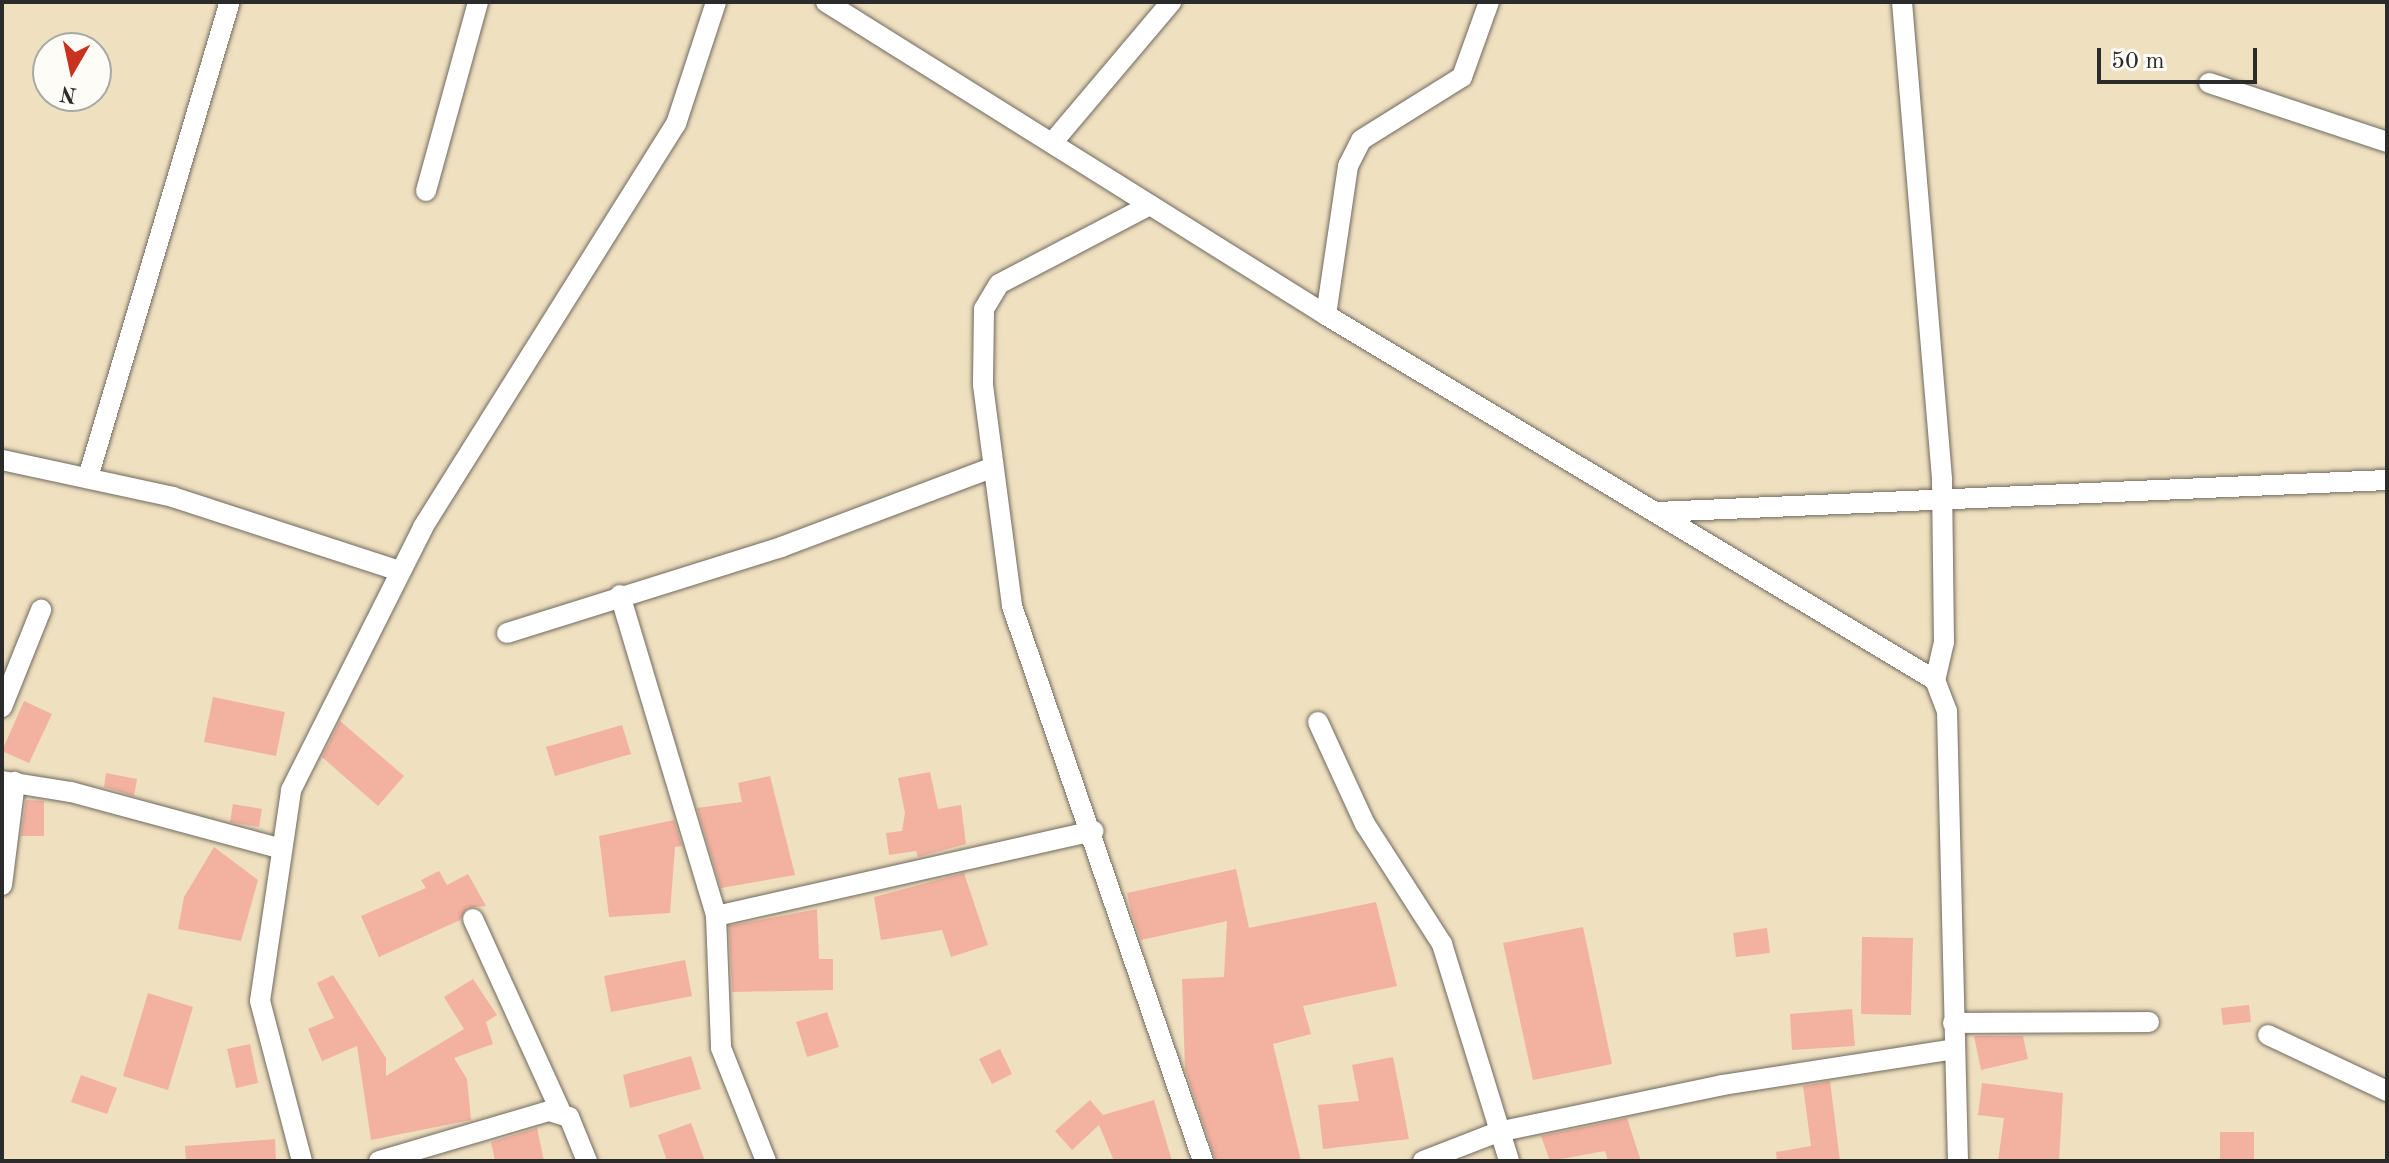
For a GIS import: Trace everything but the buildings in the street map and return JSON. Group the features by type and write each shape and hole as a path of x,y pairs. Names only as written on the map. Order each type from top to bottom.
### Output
{"street":[{"path":"89,474 230,2"},
{"path":"426,191 478,2"},
{"path":"302,1161 260,1001 278,848 291,790 399,571 644,181 676,124 716,2"},
{"path":"826,2 1326,315 1935,680"},
{"path":"1052,143 1171,2"},
{"path":"1326,315 1348,166 1361,140 1462,77 1489,2"},
{"path":"1902,2 1943,505 1944,642 1935,680 1948,726 1958,1161"},
{"path":"2209,83 2387,142"},
{"path":"1150,205 999,284 984,309 989,469 1012,606 1094,831 1203,1161"},
{"path":"2,460 89,474 285,530 399,571"},
{"path":"507,633 620,595 781,547 989,469"},
{"path":"1657,512 1943,505 2387,480"},
{"path":"620,595 716,916 721,1048 766,1161"},
{"path":"2,707 41,610"},
{"path":"1318,722 1365,824 1442,944 1509,1161"},
{"path":"2,885 8,781 278,848"},
{"path":"716,916 1094,831"},
{"path":"473,919 562,1114 574,1125 587,1161"},
{"path":"1953,1023 2149,1022"},
{"path":"2268,1035 2387,1091"},
{"path":"1423,1161 1498,1132 1722,1085 1954,1049"},
{"path":"379,1161 549,1111 562,1114"}]}
